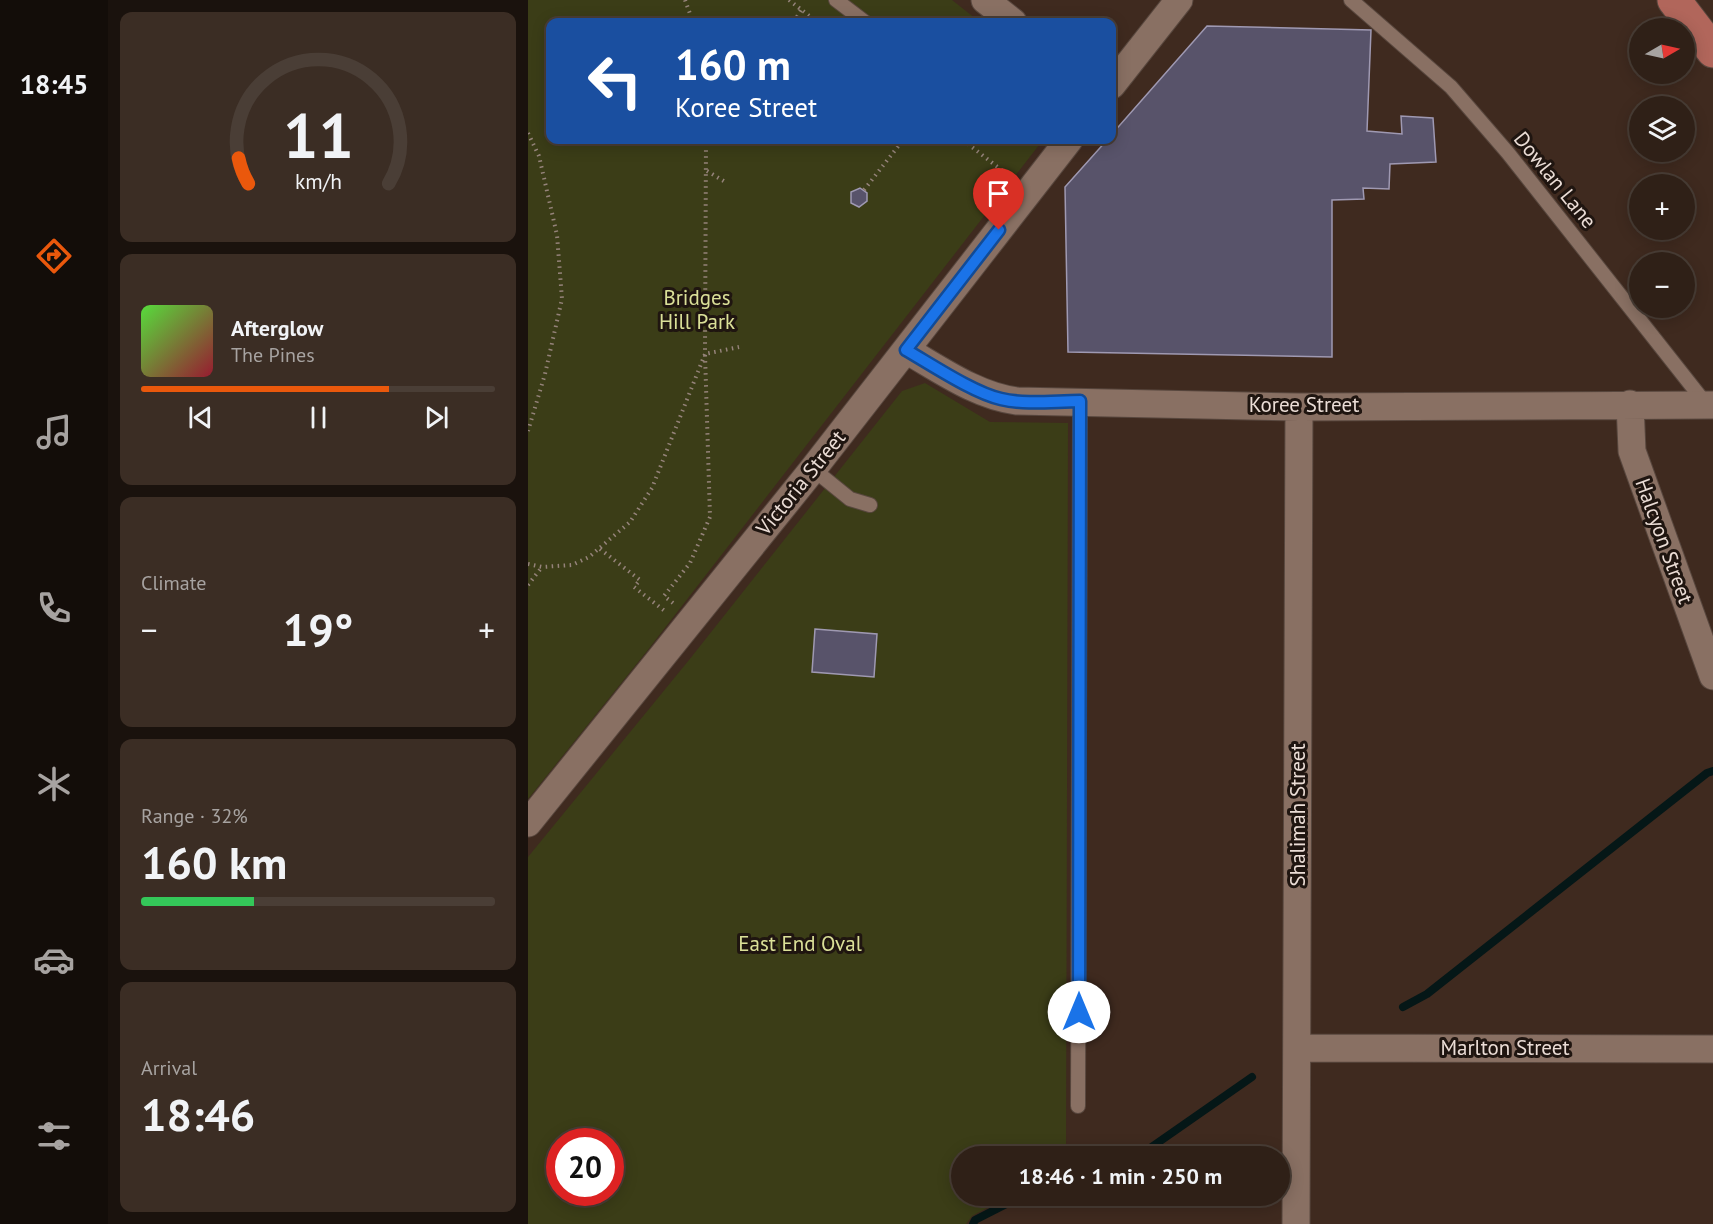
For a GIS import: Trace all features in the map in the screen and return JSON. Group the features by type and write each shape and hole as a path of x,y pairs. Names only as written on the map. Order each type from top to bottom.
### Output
{"main road":[{"path":"1674,0 1713,51"}],"street":[{"path":"984,0 1008,18"},
{"path":"1116,80 1179,0"},
{"name":"Victoria Street","path":"528,823 813,469 1066,144"},
{"name":"Koree Street","path":"906,350 987,394 1017,401 1299,406 1709,405"},
{"name":"Halcyon Street","path":"1630,404 1632,451 1713,676"},
{"name":"Shalimah Street","path":"1296,1224 1299,406"},
{"name":"Marlton Street","path":"1297,1048 1713,1048"}],"lane":[{"path":"836,0 860,18"},
{"name":"Dowlan Lane","path":"1352,0 1451,87 1508,153 1709,405"},
{"path":"1078,1106 1080,401"},
{"path":"813,469 850,499 870,505"}],"path":[{"path":"686,0 692,18"},
{"path":"789,0 812,18"},
{"path":"796,18 801,10"},
{"path":"528,133 539,156 557,235 562,299 545,374 528,431"},
{"path":"600,549 640,580 634,587 666,612 673,603 664,596 690,562 710,517 705,354 706,144"},
{"path":"864,190 900,144"},
{"path":"968,144 1014,180"},
{"path":"706,171 727,183"},
{"path":"705,354 739,347"},
{"path":"528,564 542,567 572,565 600,549 630,522 652,488 705,354"},
{"path":"528,585 542,567"}],"green space":[{"name":"Bridges Hill Park","path":"528,0 952,0 975,18 546,18 546,144 1040,144 647,651 528,799"},
{"name":"East End Oval","path":"925,383 990,422 1068,423 1066,1146 951,1146 951,1206 990,1206 972,1216 966,1224 528,1224 528,857 689,660 902,391"}],"building":[{"path":"1207,26 1371,30 1367,131 1402,134 1401,116 1433,118 1436,162 1390,164 1389,189 1363,188 1364,199 1332,200 1332,357 1068,352 1065,187 1103,144 1116,144 1116,129"},
{"path":"860,188 867,193 867,201 859,207 851,203 851,192"},
{"path":"815,629 877,634 874,677 812,672"}],"waterway":[{"path":"1403,1007 1427,994 1707,773 1713,771"},
{"path":"1153,1146 1252,1077"},
{"path":"973,1224 975,1220 1002,1206"}],"route":[{"path":"999,230 906,350 987,394 1001,399 1080,401 1079,1012"}]}
